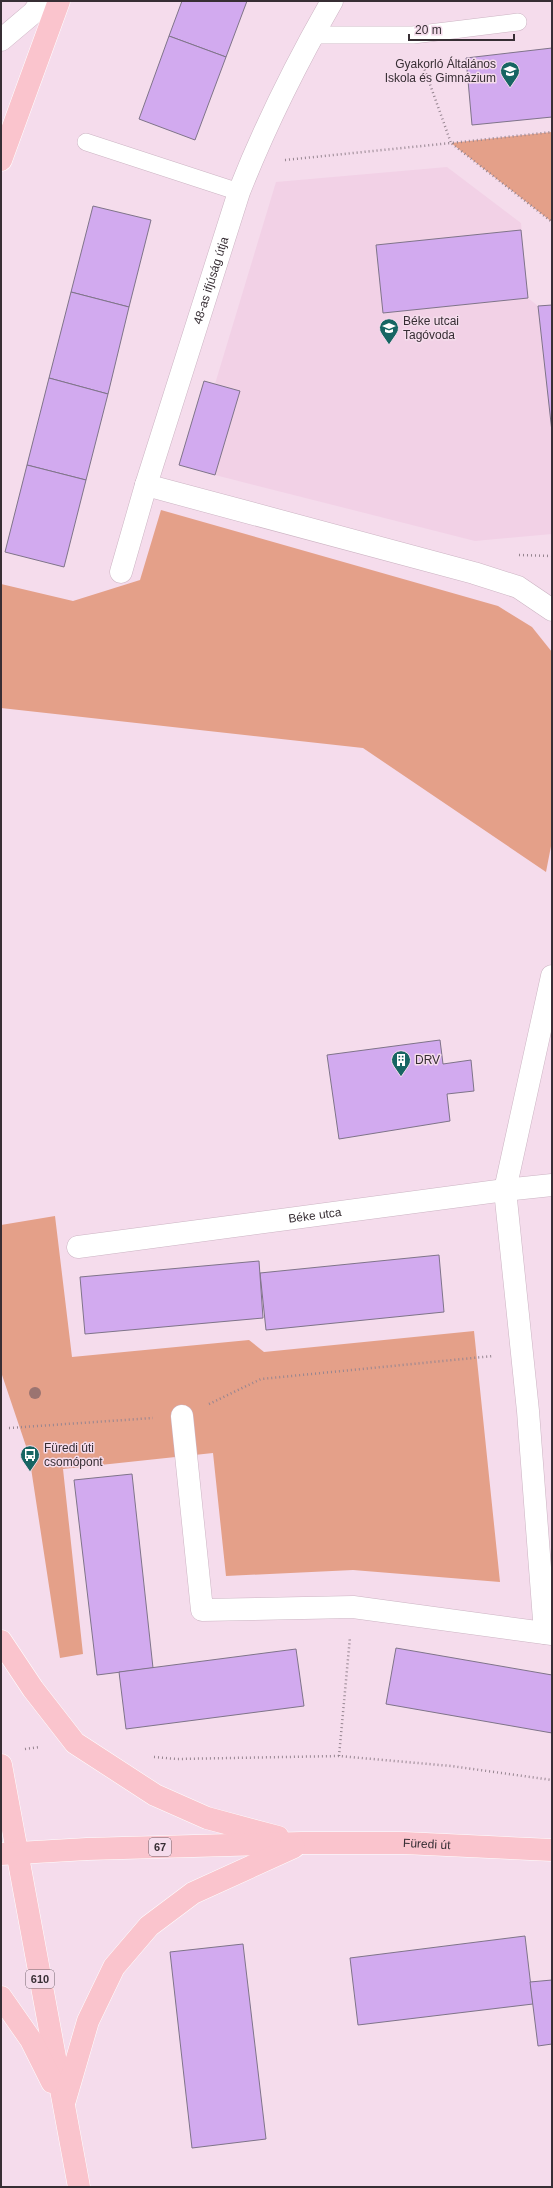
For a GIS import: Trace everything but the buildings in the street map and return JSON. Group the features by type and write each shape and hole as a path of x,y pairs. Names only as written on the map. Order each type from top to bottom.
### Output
{"main road":[{"path":"1,160 59,1"},
{"path":"1,1641 33,1689 75,1743 155,1795 207,1818 302,1843"},
{"name":"610","path":"1,1765 9,1853 79,2187"},
{"path":"63,2105 88,2021 114,1967 149,1926 193,1893 302,1843"},
{"name":"Füredi út","path":"302,1843 404,1843 552,1850"},
{"name":"67","path":"9,1853 302,1843"},
{"path":"1,1997 31,2040 63,2105"}],"street":[{"path":"1,40 33,13 42,1"},
{"name":"48-as ifjúság útja","path":"122,572 146,485 239,192 250,163 313,35 332,1"},
{"path":"146,485 474,573 518,587 552,610"},
{"path":"182,1416 202,1610 353,1607 548,1633 505,1190 552,976"},
{"name":"Béke utca","path":"78,1247 552,1185"}],"lane":[{"path":"313,35 413,35 518,22"},
{"path":"86,142 239,192"}],"path":[{"path":"413,35 451,143 552,222"},
{"path":"250,163 552,132"},
{"path":"9,1428 182,1416 262,1379 522,1353"},
{"path":"339,1756 353,1607"},
{"path":"153,1758 177,1759 339,1756 451,1766 552,1780"}],"shaded area":[{"path":"552,132 552,222 451,143"},
{"name":"Béke utcai Tagóvoda","path":"447,167 521,223 528,298 538,306 552,305 552,534 475,541 215,475 240,391 215,384 276,182"},
{"path":"161,510 498,606 532,627 552,652 552,841 546,872 363,748 1,708 1,584 73,601 140,580"},
{"path":"55,1216 72,1357 249,1340 264,1352 474,1331 500,1582 353,1570 226,1576 213,1453 63,1469 83,1654 60,1658 29,1455 1,1372 1,1225"}],"place":[{"name":"Gyakorló Általános Iskola és Gimnázium","path":"510,88"},
{"name":"Béke utcai Tagóvoda","path":"389,345"},
{"name":"DRV","path":"401,1077"},
{"name":"Füredi úti csomópont","path":"30,1472"}]}
